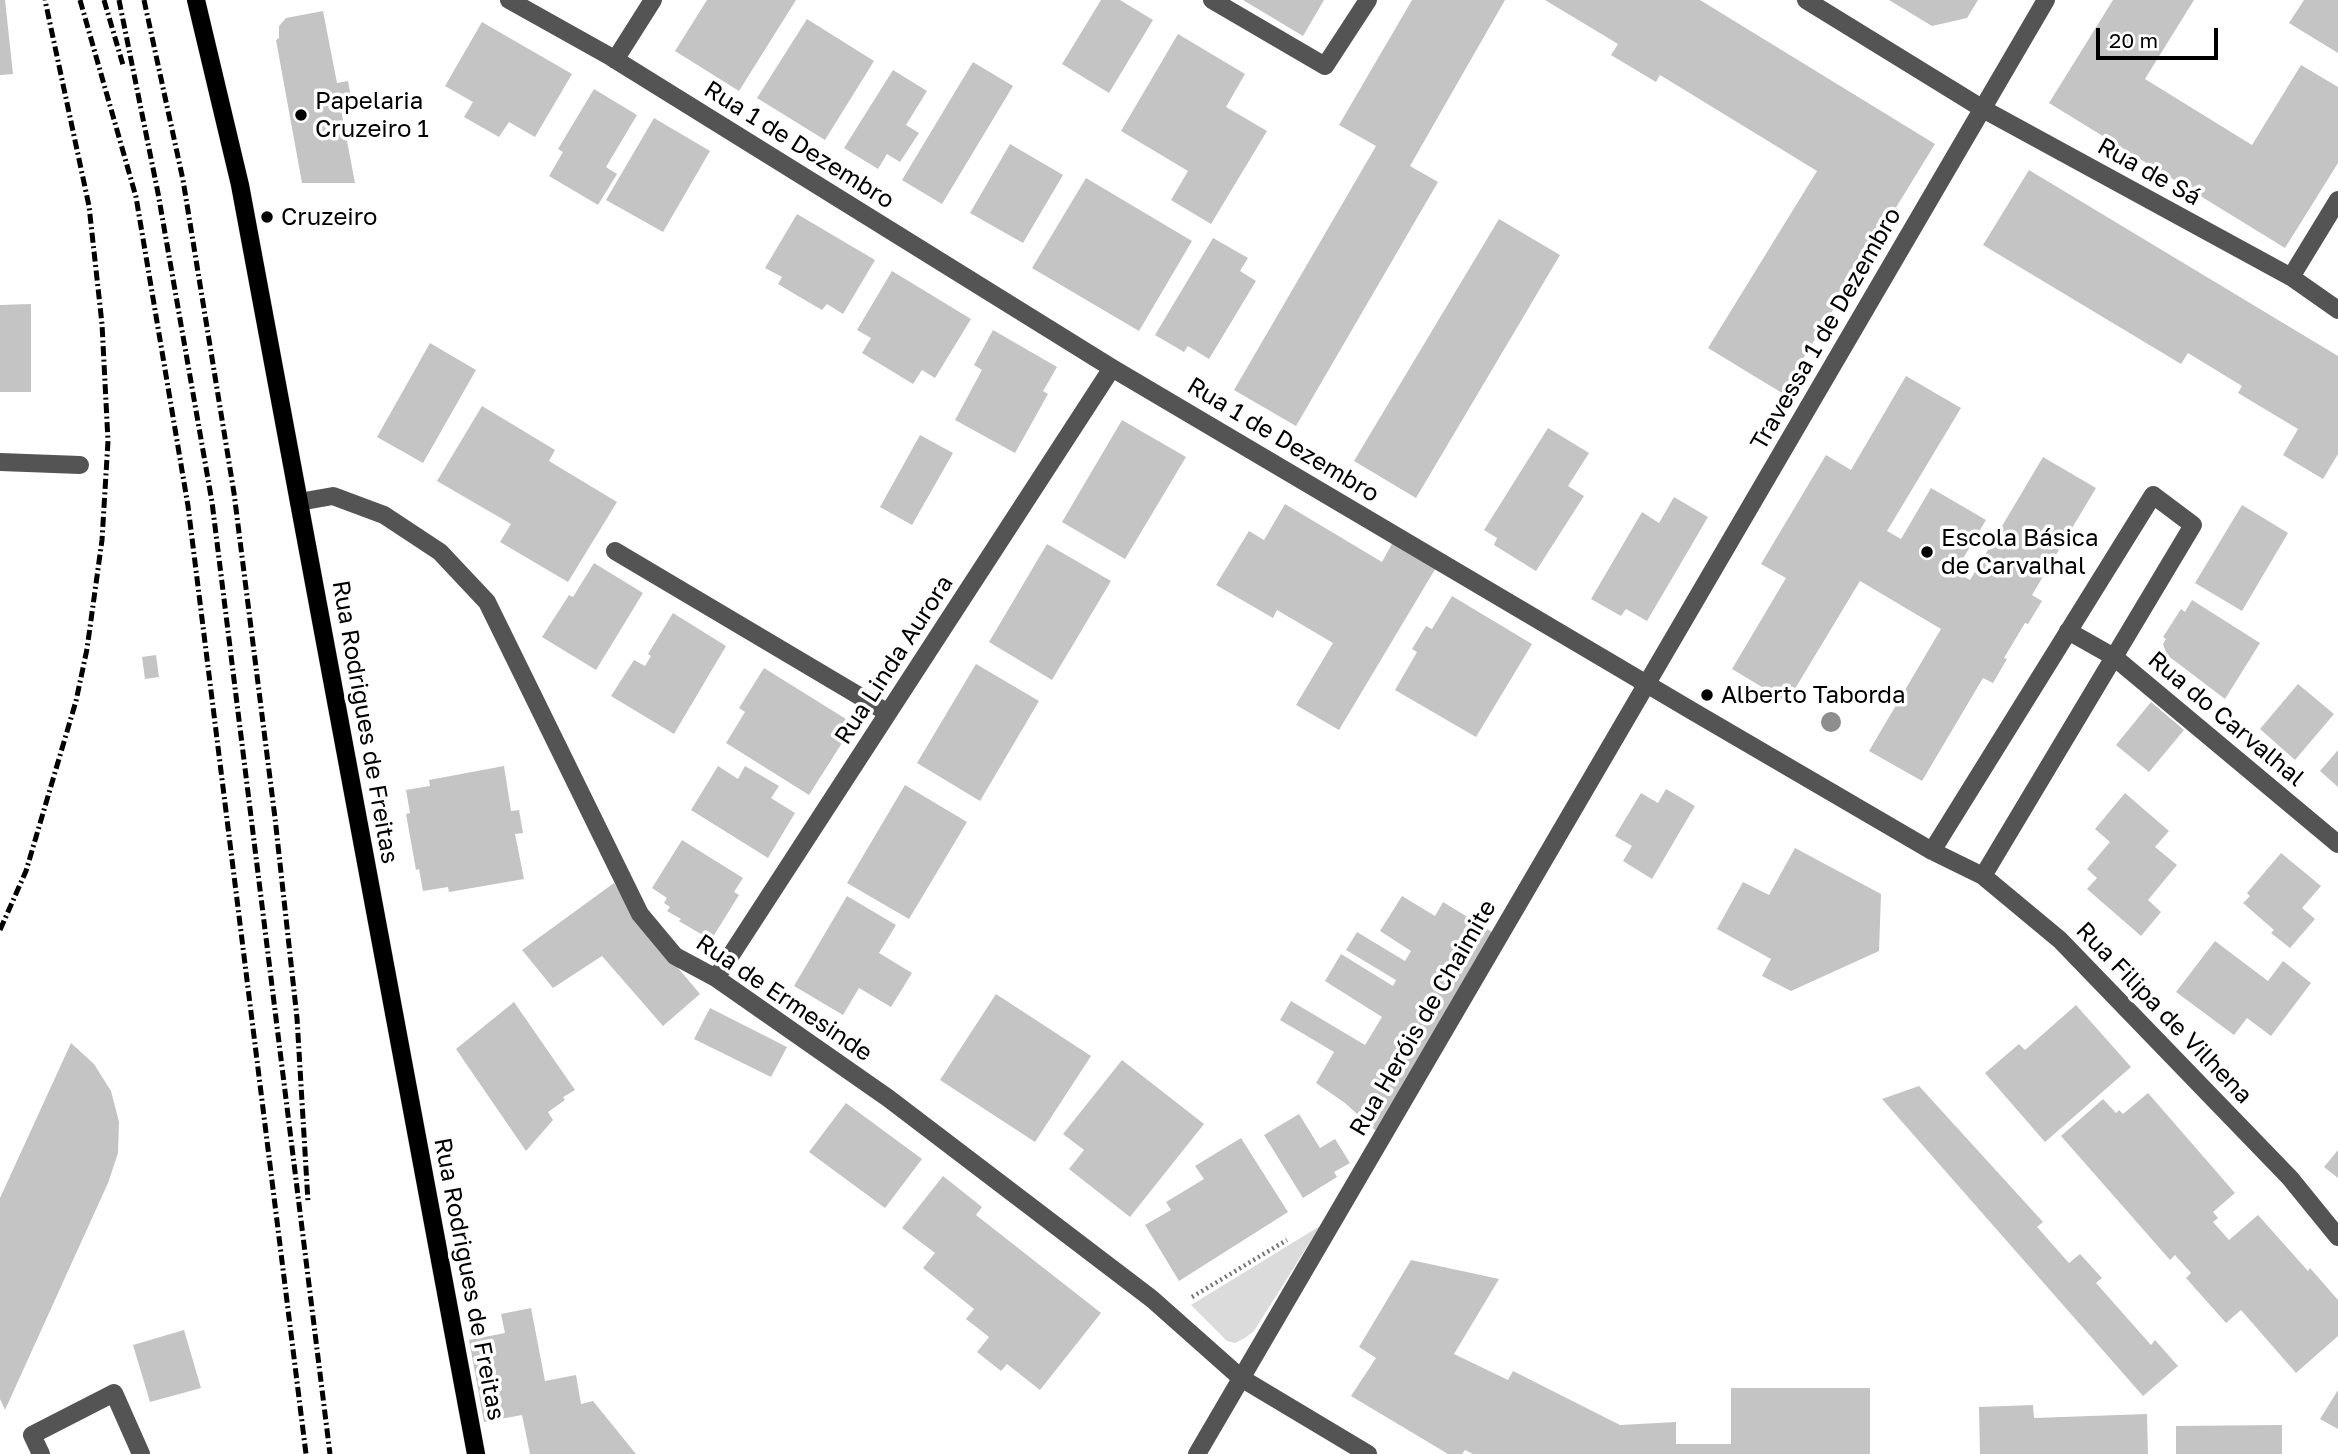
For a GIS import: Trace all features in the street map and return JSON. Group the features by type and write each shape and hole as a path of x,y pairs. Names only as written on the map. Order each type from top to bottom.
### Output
{"main road":[{"name":"Rua Rodrigues de Freitas","path":"196,0 240,185 477,1454"}],"street":[{"name":"Rua 1 de Dezembro","path":"509,0 615,61 1112,368 1932,850"},
{"path":"615,61 653,0"},
{"path":"1212,0 1325,66 1368,0"},
{"name":"Rua de Sá","path":"1806,0 1983,109 2291,277 2338,310"},
{"name":"Travessa 1 de Dezembro","path":"1647,683 2046,0"},
{"path":"2291,277 2338,200"},
{"name":"Rua Linda Aurora","path":"716,978 1112,368"},
{"path":"0,462 80,465"},
{"path":"1932,850 2153,495 2193,525 1983,876"},
{"name":"Rua de Ermesinde","path":"299,502 333,496 384,515 440,552 487,602 640,914 675,956 716,978 888,1098 1168,1312 1241,1378 1368,1454"},
{"path":"615,551 888,713"},
{"name":"Rua do Carvalhal","path":"2068,631 2114,657 2338,844"},
{"name":"Rua Heróis de Chaimite","path":"1197,1454 1647,683"},
{"name":"Rua Filipa de Vilhena","path":"1932,850 1983,876 2060,940 2290,1178 2338,1237"},
{"path":"41,1454 32,1435 114,1393 141,1454"}],"path":[{"path":"1168,1312 1295,1234"}],"shaded area":[{"path":"1320,1226 1254,1331 1245,1338 1235,1343 1227,1341 1191,1305"}],"building":[{"path":"0,0 5,0 13,74 0,75"},
{"path":"707,0 796,0 739,91 675,51"},
{"path":"1101,0 1120,0 1153,20 1109,93 1062,64"},
{"path":"1243,0 1324,0 1303,36"},
{"path":"1412,0 1505,0 1410,166 1438,182 1296,426 1234,390 1376,146 1339,125"},
{"path":"1545,0 1700,0 1935,144 1782,393 1708,348 1817,171 1660,75 1656,82 1611,55 1618,44"},
{"path":"1889,0 1978,0 1967,18 1932,26"},
{"path":"2113,0 2194,0 2145,79 2252,145 2301,65 2338,87 2338,163 2285,248 2049,103"},
{"path":"2304,0 2338,0 2338,53 2289,23"},
{"path":"323,11 337,83 348,81 352,102 340,104 355,183 302,183 276,40 279,38 279,26 286,18"},
{"path":"807,19 874,61 825,140 757,98"},
{"path":"482,22 572,74 535,137 509,122 499,137 464,117 473,102 445,86"},
{"path":"1178,34 1245,74 1226,107 1267,131 1211,224 1171,200 1188,171 1121,131"},
{"path":"973,62 1013,86 942,204 902,180"},
{"path":"893,70 927,91 906,125 919,133 900,162 887,154 878,169 844,148"},
{"path":"594,89 637,115 606,167 617,174 598,205 549,176 563,152 558,149"},
{"path":"654,118 710,151 663,232 606,200"},
{"path":"1010,144 1063,175 1023,243 970,213"},
{"path":"2029,170 2338,356 2338,454 2323,479 2283,455 2298,429 2238,393 2242,386 2188,353 2181,364 1983,245"},
{"path":"1086,178 1192,241 1139,331 1032,268"},
{"path":"797,214 875,260 843,314 827,304 822,310 798,296 778,284 782,277 765,268"},
{"path":"1499,219 1560,255 1416,498 1354,461"},
{"path":"1213,238 1248,258 1240,271 1256,281 1209,359 1188,346 1184,352 1155,335"},
{"path":"892,271 971,319 935,378 922,370 913,384 862,353 871,338 857,330"},
{"path":"31,304 31,392 0,392 0,305"},
{"path":"993,330 1057,367 1043,391 1048,394 1015,453 955,420 982,370 974,365"},
{"path":"430,343 476,370 423,463 377,437"},
{"path":"1906,376 1961,408 1887,531 1901,539 1931,488 1986,520 1955,572 1970,580 2043,457 2096,488 2032,595 2042,601 2004,658 2007,659 1993,683 1983,678 1922,781 1869,751 1941,629 1860,581 1787,702 1732,669 1786,578 1761,564 1826,455 1851,470"},
{"path":"482,406 555,450 549,461 617,502 568,582 500,542 511,524 437,481"},
{"path":"1122,420 1186,457 1125,559 1062,522"},
{"path":"1548,428 1589,453 1568,486 1584,496 1536,571 1494,545 1497,538 1484,530"},
{"path":"920,435 953,453 912,525 880,507"},
{"path":"1674,497 1708,517 1647,621 1626,609 1621,616 1591,599 1642,512 1659,523"},
{"path":"1285,504 1382,562 1394,540 1437,566 1339,730 1296,705 1333,643 1277,610 1273,618 1216,585 1249,531 1264,540"},
{"path":"2242,505 2288,533 2242,611 2195,583"},
{"path":"1047,544 1111,581 1052,680 989,642"},
{"path":"594,563 643,593 596,670 542,637 569,595 573,597"},
{"path":"1452,596 1532,644 1476,737 1395,690 1417,652 1412,649 1426,626 1432,629"},
{"path":"2192,600 2260,643 2225,699 2167,655 2163,644 2166,639 2163,637 2181,609 2185,612"},
{"path":"673,613 726,646 674,734 611,696 634,660 645,666 651,656 648,654"},
{"path":"156,655 159,677 145,679 142,657"},
{"path":"976,664 1039,701 980,801 917,763"},
{"path":"764,668 854,724 809,795 726,743 745,712 739,708"},
{"path":"2298,684 2334,714 2295,760 2260,729"},
{"path":"2151,702 2184,730 2149,772 2116,745"},
{"path":"2338,750 2338,787 2320,771"},
{"path":"504,766 511,811 519,810 523,833 515,834 524,879 449,892 448,887 423,891 419,869 416,870 406,814 410,813 406,790 430,786 429,780"},
{"path":"718,766 738,779 745,766 779,786 771,798 795,813 768,858 691,810"},
{"path":"905,785 967,822 909,919 847,883"},
{"path":"1666,789 1695,806 1652,879 1623,861 1632,846 1615,836 1641,793 1658,803"},
{"path":"2125,793 2169,831 2155,847 2177,865 2148,900 2161,912 2141,936 2087,889 2097,878 2087,869 2110,842 2095,829"},
{"path":"682,840 743,878 734,892 739,895 711,940 667,911 670,907 664,903 667,898 652,888"},
{"path":"1795,848 1881,894 1879,951 1791,991 1762,976 1771,959 1717,929 1743,882 1769,895"},
{"path":"2281,853 2321,886 2302,908 2315,919 2290,948 2271,933 2274,930 2243,903 2250,896 2247,893"},
{"path":"614,883 640,923 700,994 663,1026 602,956 553,988 522,950"},
{"path":"847,896 896,925 879,953 912,973 891,1007 859,988 843,1015 794,986"},
{"path":"1402,896 1435,916 1443,902 1497,935 1377,1132 1345,1103 1316,1083 1334,1052 1280,1020 1291,1001 1365,1045 1382,1017 1325,981 1341,954 1393,986 1396,980 1346,950 1357,932 1405,961 1411,951 1380,931"},
{"path":"2215,941 2268,981 2283,961 2311,983 2271,1036 2247,1018 2234,1035 2176,992"},
{"path":"996,994 1091,1056 1035,1142 940,1080"},
{"path":"514,1002 575,1090 563,1097 565,1100 548,1112 553,1120 526,1151 456,1049"},
{"path":"2076,1005 2131,1067 2045,1142 1985,1073 2019,1044 2025,1050"},
{"path":"710,1008 787,1047 771,1077 694,1039"},
{"path":"71,1043 94,1064 111,1091 119,1122 118,1153 108,1183 5,1410 0,1399 0,1198"},
{"path":"1122,1060 1204,1124 1130,1217 1069,1169 1084,1150 1063,1134"},
{"path":"1919,1086 2043,1222 2037,1227 2069,1263 2080,1254 2102,1278 2096,1283 2151,1345 2155,1340 2178,1366 2143,1396 1882,1099"},
{"path":"2148,1093 2235,1193 2213,1212 2218,1218 2213,1222 2229,1240 2258,1215 2338,1300 2338,1336 2296,1373 2241,1310 2226,1323 2186,1278 2191,1273 2175,1255 2170,1260 2061,1136 2103,1099 2116,1113 2119,1110 2123,1114"},
{"path":"846,1103 922,1159 885,1208 809,1152"},
{"path":"1299,1114 1320,1148 1335,1139 1350,1163 1334,1172 1337,1177 1303,1198 1264,1135"},
{"path":"1241,1138 1288,1212 1179,1281 1145,1225 1171,1210 1166,1202 1204,1179 1195,1166"},
{"path":"2338,1150 2338,1178 2324,1167"},
{"path":"943,1176 982,1207 976,1215 1101,1313 1040,1390 1007,1364 1001,1371 977,1352 989,1337 966,1319 974,1309 923,1268 935,1253 902,1228"},
{"path":"1411,1260 1499,1279 1454,1354 1508,1380 1513,1371 1620,1425 1676,1422 1676,1444 1731,1444 1731,1388 1870,1388 1870,1454 1473,1454 1465,1450 1462,1454 1448,1454 1351,1396 1376,1358 1359,1347"},
{"path":"531,1308 545,1381 576,1375 581,1404 593,1401 636,1454 530,1454 522,1415 484,1422 469,1340 505,1333 501,1314"},
{"path":"184,1330 201,1388 150,1402 133,1345"},
{"path":"2338,1390 2338,1429 2320,1419"},
{"path":"2033,1405 2034,1418 2147,1414 2148,1454 1980,1454 1979,1407"},
{"path":"2282,1425 2282,1454 2176,1454 2176,1426"}],"railway":[{"path":"0,930 26,871 76,701 87,649 102,540 108,441 102,324 89,206 45,0"},
{"path":"80,0 136,197 188,506 306,1454"},
{"path":"104,0 123,65"},
{"path":"119,0 158,193 212,502 330,1454"},
{"path":"144,0 183,180 234,493 297,1018 308,1202"}],"place":[{"name":"Papelaria Cruzeiro 1","path":"301,115"},
{"name":"Cruzeiro","path":"267,217"},
{"name":"Escola Básica de Carvalhal","path":"1927,552"},
{"name":"Alberto Taborda","path":"1707,695"}]}
